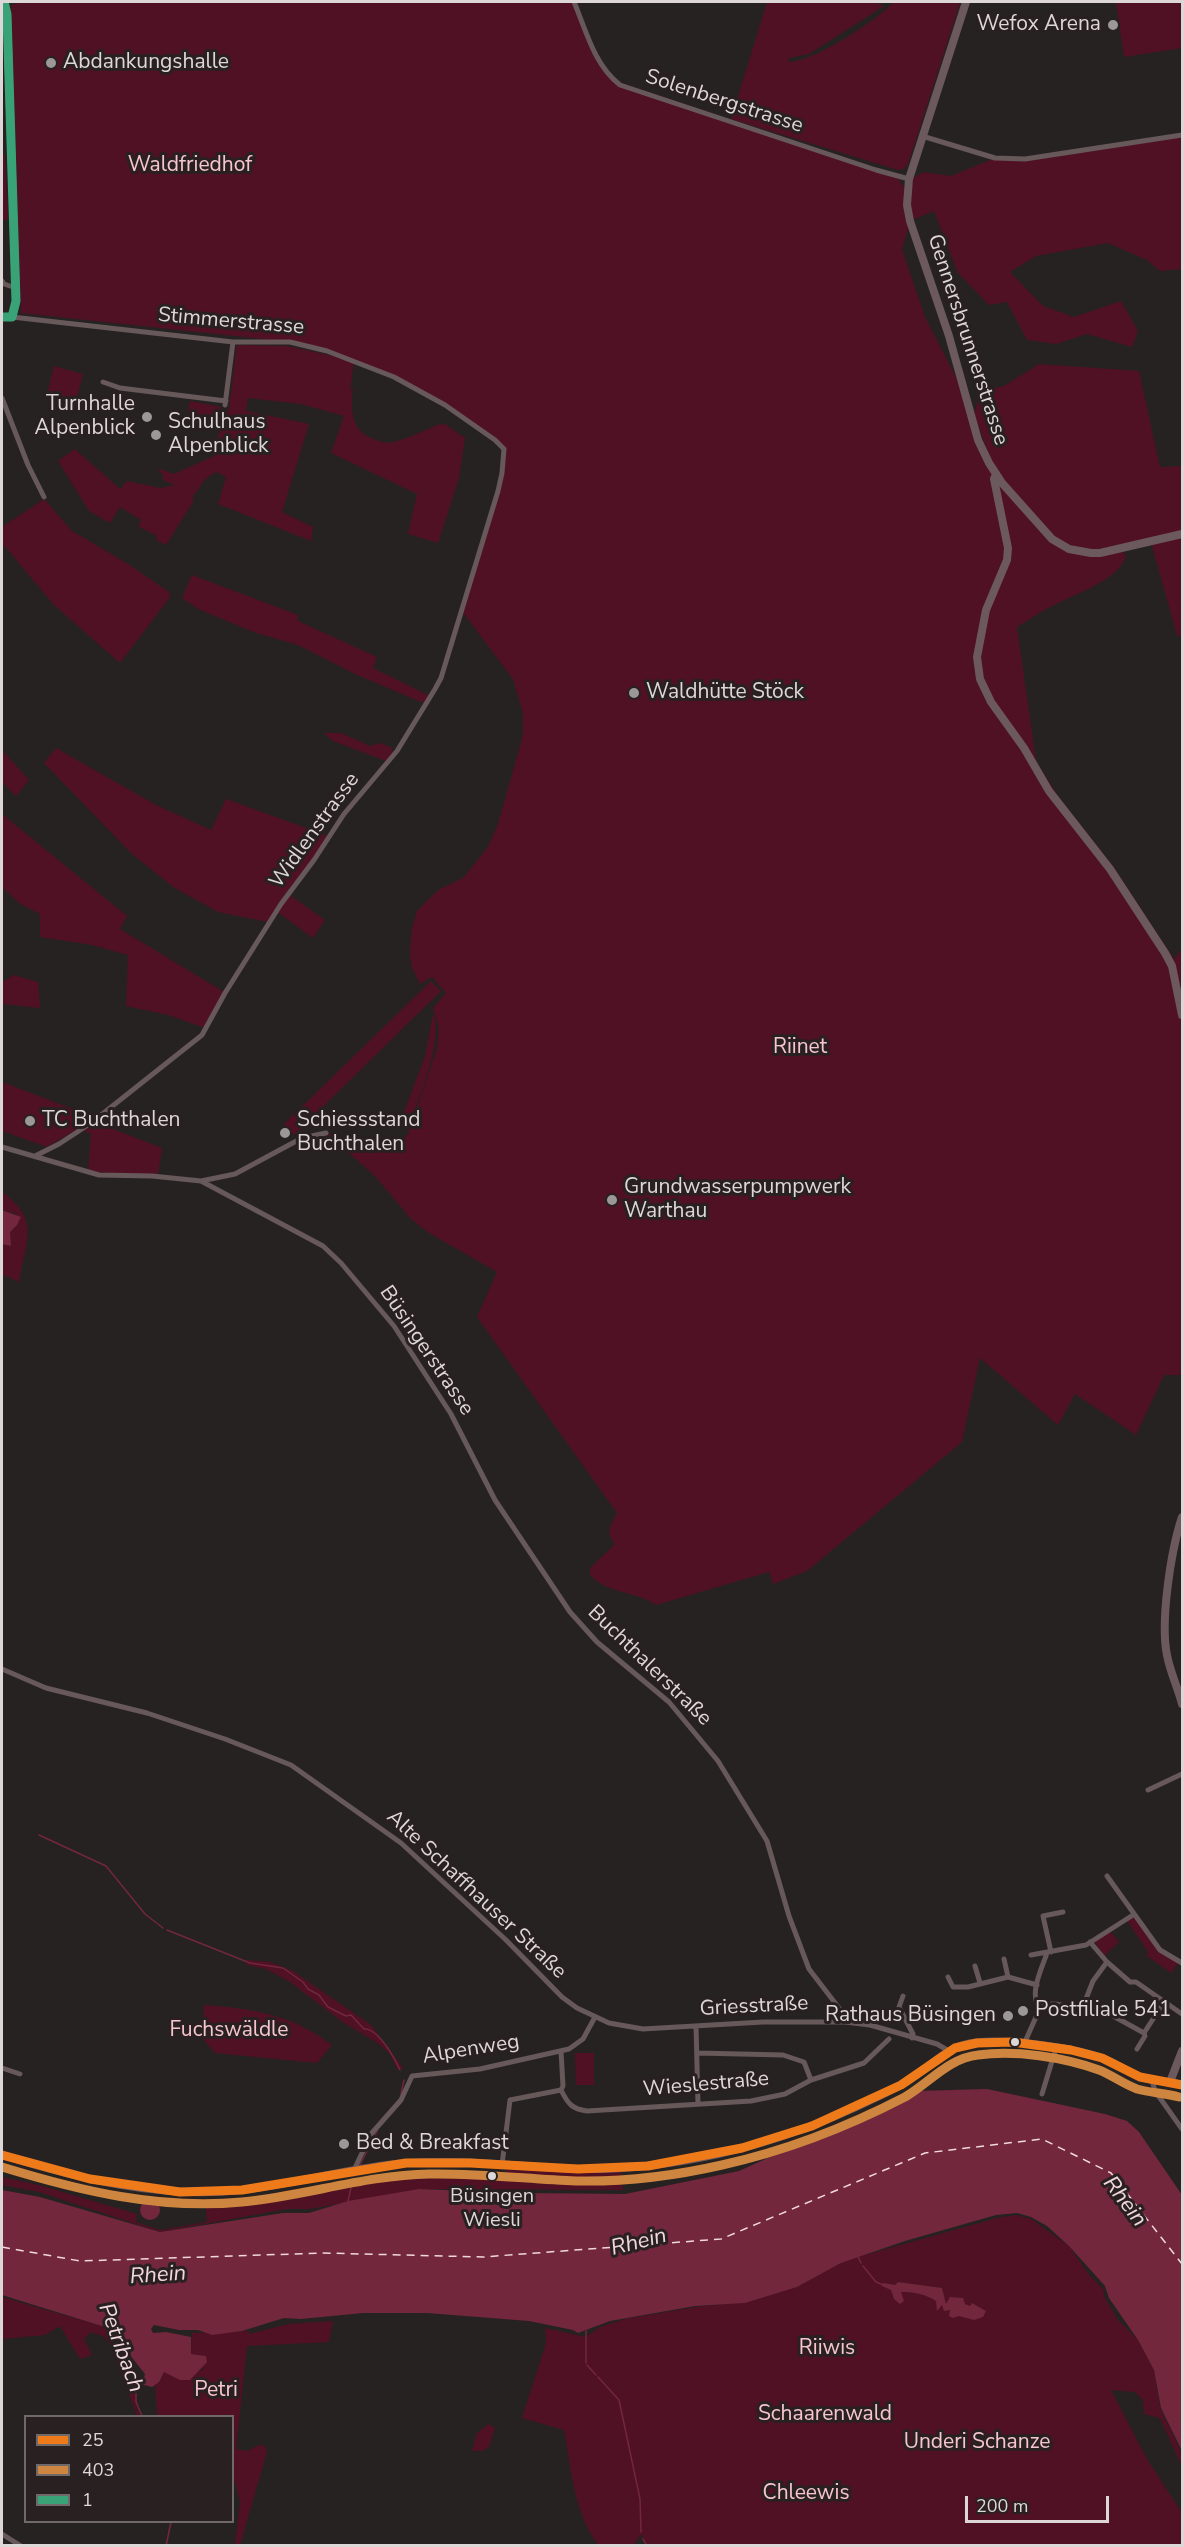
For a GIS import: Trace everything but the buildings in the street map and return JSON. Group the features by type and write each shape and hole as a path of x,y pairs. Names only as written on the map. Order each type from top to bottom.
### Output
{"street":[{"path":"4,2 7,14 16,288 15,309 12,317"},
{"name":"Solenbergstrasse","path":"574,2 598,60 605,71 620,85 909,179"},
{"name":"Gennersbrunnerstrasse","path":"966,2 909,179 907,205 910,221 950,336 978,440 995,478 1045,532 1069,549 1100,553 1182,534"},
{"path":"922,136 995,158 1025,159 1182,135"},
{"path":"2,281 16,288"},
{"name":"Stimmerstrasse","path":"2,317 233,342 290,342 354,360 394,377 445,405 503,446"},
{"path":"103,382 120,388 225,403 233,342"},
{"path":"2,398 28,468 44,497"},
{"name":"Widlenstrasse","path":"35,1156 91,1124 202,1035 225,993 281,904 314,860 344,814 397,751 441,678 498,491 502,473 503,446"},
{"path":"995,478 1008,548 1007,560 986,610 977,657 980,679 991,702 1024,748 1049,791 1110,869 1165,953 1172,966 1182,1015"},
{"path":"201,1181 235,1174 302,1138 326,1133"},
{"name":"Büsingerstrasse","path":"2,1147 99,1175 153,1176 201,1181 323,1246 341,1263 394,1326 451,1414 495,1500"},
{"name":"Buchthalerstraße","path":"495,1500 570,1612 597,1642 669,1702 718,1761 767,1841 789,1916 809,1969 842,2012 845,2022"},
{"path":"1182,1517 1177,1533 1164,1630 1171,1673 1182,1704"},
{"name":"Alte Schaffhauser Straße","path":"2,1669 46,1688 147,1713 225,1738 291,1765 401,1843 506,1940 562,1997 594,2017"},
{"path":"1148,1790 1182,1774"},
{"path":"1107,1876 1160,1950 1182,1963"},
{"path":"1040,2008 1036,2004 1035,1995 1049,1952 1043,1916 1063,1912"},
{"path":"1031,1955 1074,1948 1090,1942 1133,1915"},
{"path":"1090,1942 1107,1962 1130,1982 1136,1982 1182,2014"},
{"path":"1004,1959 1008,1977"},
{"path":"1024,2044 1040,2008 1047,2003 1081,2006 1086,2001 1093,1980 1107,1962"},
{"path":"975,1966 980,1983"},
{"path":"948,1977 953,1987 1008,1977 1037,1985"},
{"path":"903,1996 899,2007 913,2034 912,2038"},
{"path":"1086,2001 1144,2033"},
{"path":"1137,2049 1144,2033 1164,2002"},
{"name":"Griesstraße","path":"594,2017 609,2023 643,2029 763,2022 845,2022 870,2025 940,2045 949,2051"},
{"name":"Alpenweg","path":"354,2170 371,2134 401,2100 412,2076 472,2071 569,2049 583,2039 594,2017"},
{"path":"696,2026 698,2104"},
{"name":"Wieslestraße","path":"561,2090 575,2110 751,2101 785,2094 811,2080 864,2063 888,2039"},
{"path":"2,2155 104,2182 187,2194 258,2188 406,2163 581,2169 624,2168 680,2161 739,2149 799,2130 879,2096 918,2076 949,2051 959,2046 976,2043 1024,2044 1056,2048 1101,2058 1139,2077 1182,2085"},
{"path":"1042,2094 1056,2048"},
{"path":"502,2165 510,2100 561,2090 563,2086 561,2050"},
{"path":"1170,2082 1182,2051"},
{"path":"697,2053 783,2055 804,2062 811,2080"},
{"path":"2,2067 20,2074"},
{"path":"1152,2080 1155,2091 1182,2129"},
{"path":"2,2534 21,2546"}],"green space":[{"name":"Riinet","path":"14,2 571,2 582,20 599,60 616,81 896,176 904,187 909,225 902,249 925,317 962,389 989,469 1045,536 1071,552 1121,550 1126,556 1122,565 1106,579 1049,607 1017,627 1036,761 1058,796 1113,866 1174,959 1182,949 1182,1375 1164,1375 1136,1435 1075,1394 1058,1425 980,1358 962,1442 807,1571 773,1584 769,1572 656,1605 640,1597 605,1586 590,1575 590,1568 615,1544 609,1532 617,1513 477,1317 497,1272 429,1233 411,1219 375,1176 326,1133 390,1148 398,1145 408,1134 437,1048 439,1028 433,1008 446,993 432,977 420,984 412,968 410,955 412,928 417,911 438,890 463,878 488,847 498,824 523,735 523,713 513,679 461,610 498,491 504,449 445,405 394,377 354,361 350,392 353,386 352,410 359,429 364,434 391,443 445,424 465,438 459,478 438,543 408,534 417,494 331,453 344,416 301,404 248,398 246,411 309,424 282,512 313,527 311,541 218,504 226,477 217,472 204,481 195,495 193,493 193,502 166,545 156,540 157,536 138,526 141,520 120,507 110,523 89,511 58,461 75,449 120,489 127,481 160,488 175,485 163,480 163,475 157,468 174,474 214,456 222,422 229,408 237,345 287,346 347,359 290,342 21,313 11,5 18,3"},
{"path":"767,2 874,2 884,6 809,54 789,58 788,62 813,55 844,39 894,2 960,3 908,164 904,169 898,170 731,119"},
{"path":"1116,2 1182,2 1182,48 1124,57"},
{"path":"1182,135 1182,269 1160,271 1147,260 1108,243 1036,256 1010,272 1043,306 1074,317 1121,301 1138,331 1132,347 1087,334 1056,344 1027,340 1007,302 989,305 958,273 934,211 912,220 910,208 913,178 924,172 951,176 995,158 1025,159"},
{"path":"5,154 8,219 2,221 2,155"},
{"path":"1039,364 1139,371 1160,467 1182,466 1182,532 1094,550 1078,548 1058,540 1000,476 991,460 974,414 979,398 984,390 1004,386"},
{"path":"54,366 83,374 76,402 47,394"},
{"path":"190,401 221,407 219,419 188,413"},
{"path":"44,499 72,531 128,564 169,592 170,597 120,663 54,605 2,543 2,527"},
{"path":"1182,537 1182,637 1177,635 1151,543"},
{"path":"192,575 298,615 298,621 377,657 373,668 430,696 425,702 421,702 355,674 298,645 256,633 198,609 182,598"},
{"path":"324,733 341,733 370,746 379,743 391,747 393,752 386,761 333,741"},
{"path":"56,748 156,805 211,830 226,799 328,836 268,922 218,912 173,887 131,853 44,763"},
{"path":"2,750 29,780 16,796 2,782"},
{"path":"2,814 127,916 120,929 224,992 205,1028 168,1015 126,1006 128,955 92,945 40,937 40,914 20,904 2,887"},
{"path":"288,894 325,920 313,938 276,911"},
{"path":"14,975 38,982 40,1008 2,1004 2,982"},
{"path":"431,981 441,991 294,1135 284,1124"},
{"path":"433,1014 436,1024 433,1054 408,1129 399,1126 425,1056"},
{"path":"2,1082 96,1118 47,1147 2,1131"},
{"path":"95,1122 162,1148 158,1175 88,1172 91,1134 84,1131"},
{"path":"2,1192 22,1212 28,1232 19,1282 2,1274 2,1244 11,1246 10,1232 17,1225 17,1214 2,1210"},
{"path":"1133,1915 1154,1943 1179,1962 1171,1973 1147,1956 1148,1952 1126,1919"},
{"path":"1110,1931 1119,1942 1104,1956 1095,1942"},
{"path":"246,1960 270,1962 293,1971 371,2025 403,2068 398,2070 390,2054 379,2044 341,2021 290,1982 266,1969 247,1965"},
{"name":"Fuchswäldle","path":"204,2005 256,2011 287,2020 302,2026 332,2045 317,2063 215,2053 202,2038"},
{"path":"575,2053 594,2053 594,2085 576,2085"},
{"path":"507,2170 621,2172 623,2190 419,2189 310,2209 287,2209 160,2232 39,2192 2,2185 2,2177 39,2185 137,2214 136,2222 160,2230 207,2222 205,2200 249,2198 342,2181 449,2171 495,2179"},
{"name":"Schaarenwald","path":"1015,2215 1031,2219 1069,2246 1089,2275 1103,2289 1105,2298 1118,2320 1138,2340 1154,2370 1160,2408 1182,2454 1182,2467 1160,2418 1144,2414 1143,2400 1135,2392 1111,2390 1147,2459 1182,2513 1182,2545 647,2546 641,2534 634,2545 598,2545 579,2505 564,2430 522,2418 546,2343 545,2328 586,2337 600,2327 625,2319 702,2306 741,2303 797,2287 841,2263 858,2257","holes":["898,2282 942,2288 945,2304 970,2306 972,2303 986,2311 958,2315 942,2304 938,2310 936,2301 919,2294 901,2292 894,2299 891,2290"]},
{"path":"2,2297 105,2327 114,2338 129,2382 134,2384 137,2409 140,2415 137,2415 111,2345 103,2336 91,2332 84,2339 92,2355 80,2359 60,2326 45,2335 2,2339"},
{"name":"Petri","path":"333,2321 329,2342 247,2346 236,2449 247,2451 259,2445 265,2446 267,2452 240,2545 235,2545 240,2501 234,2480 234,2415 157,2415 155,2384 159,2382 164,2372 202,2370 206,2356 191,2354 192,2333 249,2331 249,2334 288,2324"},
{"path":"489,2424 495,2428 489,2447 482,2451 472,2451 477,2433"}],"water":[{"path":"2,1210 21,1217 10,1232 11,1246 2,1244"},
{"name":"Rhein","path":"987,2089 1105,2114 1127,2121 1139,2132 1182,2195 1182,2451 1161,2408 1154,2370 1138,2340 1109,2298 1105,2286 1069,2246 1047,2226 1031,2217 1017,2213 996,2215 905,2241 841,2263 797,2287 745,2303 695,2306 610,2321 578,2333 529,2321 427,2313 363,2313 301,2319 284,2318 242,2331 212,2335 198,2330 179,2330 154,2325 151,2329 153,2333 166,2332 191,2337 191,2354 206,2356 207,2362 190,2380 180,2380 164,2372 159,2382 152,2387 137,2383 136,2380 143,2381 145,2374 126,2350 119,2326 105,2327 2,2295 2,2190 40,2197 160,2232 283,2213 309,2213 348,2201 419,2189 625,2194 739,2171 863,2115 894,2098 915,2091"},
{"path":"150,2200 157,2203 160,2210 157,2217 150,2220 143,2217 140,2210 143,2203"},
{"path":"898,2282 942,2288 946,2304 950,2297 963,2298 965,2304 970,2306 972,2303 986,2311 983,2317 974,2320 959,2316 953,2318 949,2316 950,2310 944,2311 942,2305 937,2311 936,2301 910,2292 901,2292 904,2301 900,2304 894,2299 891,2290 882,2286 883,2283 895,2285"}],"waterway":[{"path":"39,1835 106,1866 145,1914 163,1928"},
{"path":"167,1930 250,1963 283,1968 303,1982 308,1989 319,1995 328,2007 346,2016 351,2015 364,2029 375,2033 385,2044 400,2070"},
{"path":"401,2094 404,2080"},
{"path":"360,2165 377,2131"},
{"path":"348,2201 353,2179"},
{"path":"858,2257 861,2263"},
{"path":"863,2266 876,2282 883,2285"},
{"name":"Petribach","path":"113,2327 136,2384 136,2402 142,2415"},
{"path":"586,2331 586,2363"},
{"path":"587,2365 596,2375"},
{"path":"598,2377 619,2400 640,2499 641,2532"},
{"name":"Petribach","path":"166,2546 171,2523"},
{"path":"643,2539 647,2546"}],"ferry route":[{"path":"2,2247 80,2261 323,2253 483,2257 721,2239 925,2153 1042,2139 1111,2173 1182,2264"}],"transit line":[{"name":"1","path":"2,317 12,317 16,301 7,14 4,2"},
{"name":"25","path":"2,2155 90,2179 180,2192 242,2190 406,2163 470,2163 578,2169 648,2166 742,2148 812,2126 901,2085 955,2048 977,2043 1013,2042 1071,2050 1102,2058 1140,2077 1182,2085"},
{"name":"403","path":"2,2167 91,2191 151,2201 211,2204 266,2199 405,2175 466,2174 576,2181 649,2178 746,2159 815,2137 905,2097 958,2061 978,2055 1008,2053 1070,2061 1099,2070 1137,2089 1179,2097"}],"place":[{"name":"Wefox Arena","path":"1113,25"},
{"name":"Abdankungshalle","path":"51,63"},
{"name":"Turnhalle Alpenblick","path":"147,417"},
{"name":"Schulhaus Alpenblick","path":"156,435"},
{"name":"Waldhütte Stöck","path":"634,693"},
{"name":"TC Buchthalen","path":"30,1121"},
{"name":"Schiessstand Buchthalen","path":"285,1133"},
{"name":"Grundwasserpumpwerk Warthau","path":"612,1200"},
{"name":"Postfiliale 541","path":"1023,2011"},
{"name":"Rathaus Büsingen","path":"1008,2016"},
{"name":"Bed & Breakfast","path":"344,2144"},
{"name":"Büsingen Wiesli","path":"492,2176"}],"park label":[{"name":"Waldfriedhof","path":"190,166"},
{"name":"Riiwis","path":"827,2349"},
{"name":"Underi Schanze","path":"977,2443"},
{"name":"Chleewis","path":"806,2494"}]}
